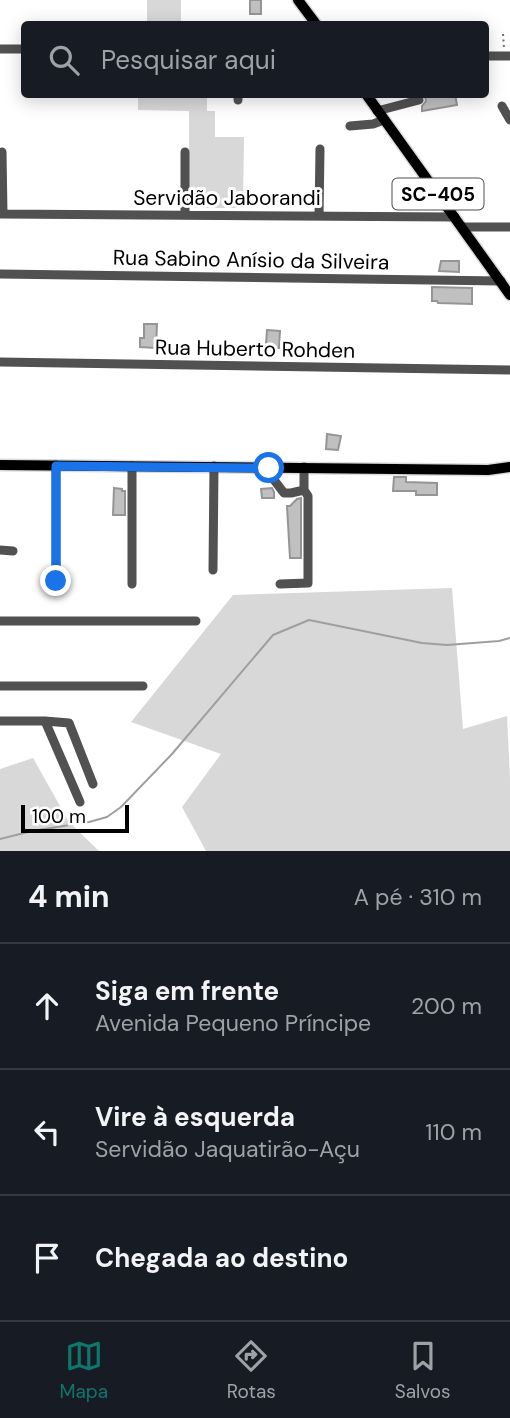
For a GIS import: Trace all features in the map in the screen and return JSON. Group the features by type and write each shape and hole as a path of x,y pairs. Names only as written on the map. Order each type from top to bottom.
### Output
{"main road":[{"path":"298,0 314,21"},
{"name":"SC-405","path":"369,98 510,295"},
{"path":"0,465 303,467 488,470 510,473"},
{"path":"488,470 510,467"}],"street":[{"path":"0,49 21,49"},
{"path":"489,56 507,56"},
{"path":"350,126 373,124 381,116 419,100"},
{"path":"502,106 510,120"},
{"path":"319,216 320,149"},
{"path":"1,214 2,152"},
{"path":"185,152 185,215"},
{"name":"Servidão Jaborandi","path":"1,214 319,216 510,227"},
{"name":"Rua Sabino Anísio da Silveira","path":"0,274 501,281"},
{"name":"Rua Huberto Rohden","path":"0,362 510,370"},
{"path":"56,466 56,581"},
{"path":"132,466 132,583"},
{"path":"213,570 214,467"},
{"path":"280,584 308,583 308,496 304,490 303,467"},
{"path":"269,468 271,477 284,493 304,490"},
{"path":"0,551 13,551"},
{"path":"0,621 196,621"},
{"path":"0,686 143,686"},
{"path":"0,721 69,723 93,784"},
{"path":"45,721 80,802"}],"path":[{"path":"503,34 507,56"}],"shaded area":[{"path":"147,0 181,0 181,21 147,21"},
{"path":"138,98 207,98 207,111 215,111 215,137 244,137 243,208 189,208 189,111 138,110"},
{"path":"452,588 463,729 507,716 510,851 206,851 182,807 221,754 131,722 233,595"},
{"path":"33,758 69,822 99,851 0,851 0,769"}],"building":[{"path":"250,0 261,0 261,14 250,14"},
{"path":"425,98 456,98 457,105 422,111"},
{"path":"441,261 459,261 459,272 439,271"},
{"path":"432,287 472,288 472,304 432,301"},
{"path":"144,324 157,324 156,348 140,347 140,338 144,338"},
{"path":"267,330 280,331 279,348 270,348 266,344"},
{"path":"327,434 341,436 338,450 326,449"},
{"path":"394,477 406,477 406,482 437,483 437,495 393,491"},
{"path":"114,488 125,491 125,515 113,515"},
{"path":"272,488 274,498 262,498 261,489"},
{"path":"301,498 301,558 290,558 287,506"}],"waterway":[{"path":"0,839 107,817 121,807 172,754 273,635 309,620 422,643 447,645 510,638"}],"route":[{"path":"56,581 56,466 269,468"}]}
